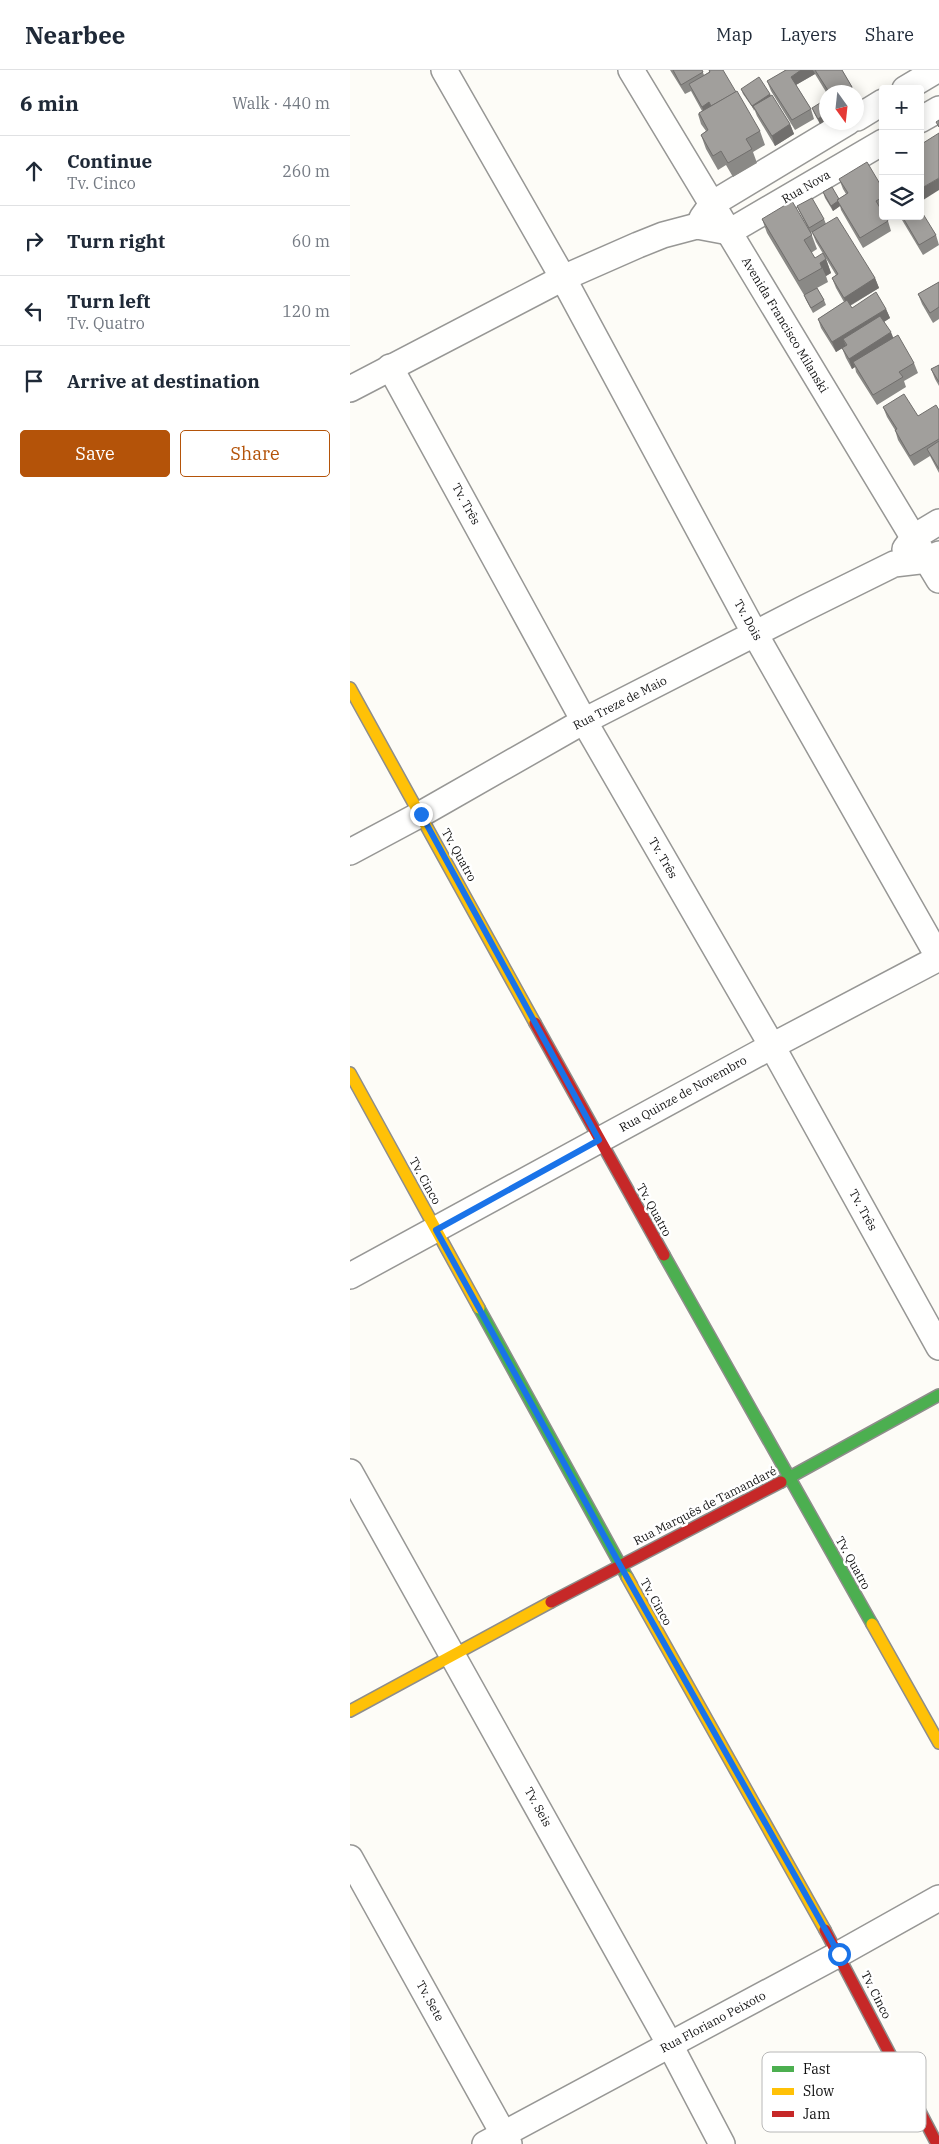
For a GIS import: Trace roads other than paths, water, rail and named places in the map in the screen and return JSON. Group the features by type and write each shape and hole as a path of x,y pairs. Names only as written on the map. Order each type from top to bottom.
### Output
{"street":[{"name":"Tv. Dois","path":"444,70 563,278 755,634 939,958"},
{"name":"Avenida Francisco Milanski","path":"631,70 914,536 935,564"},
{"path":"912,85 937,70"},
{"path":"864,113 879,104"},
{"path":"924,118 939,109"},
{"path":"696,226 712,204 835,130"},
{"name":"Rua Nova","path":"729,232 879,144"},
{"path":"350,388 563,278 663,235 696,226 729,232"},
{"name":"Tv. Três","path":"390,366 584,721 772,1046 939,1347"},
{"name":"Rua Treze de Maio","path":"894,564 914,536 939,522"},
{"name":"Rua Treze de Maio","path":"350,852 421,814 584,721 894,564 935,564"},
{"name":"Tv. Quatro","path":"350,688 599,1140 939,1743"},
{"name":"Rua Quinze de Novembro","path":"350,1276 772,1046 939,958"},
{"name":"Tv. Cinco","path":"350,1073 620,1565 839,1954 890,2052"},
{"name":"Rua Marquês de Tamandaré","path":"350,1711 620,1565 789,1478 939,1395"},
{"name":"Tv. Seis","path":"350,1472 670,2045 722,2144"},
{"name":"Tv. Sete","path":"350,1858 499,2141"},
{"name":"Rua Floriano Peixoto","path":"499,2141 939,1898"},
{"name":"Tv. Cinco","path":"926,2121 938,2144"}]}
